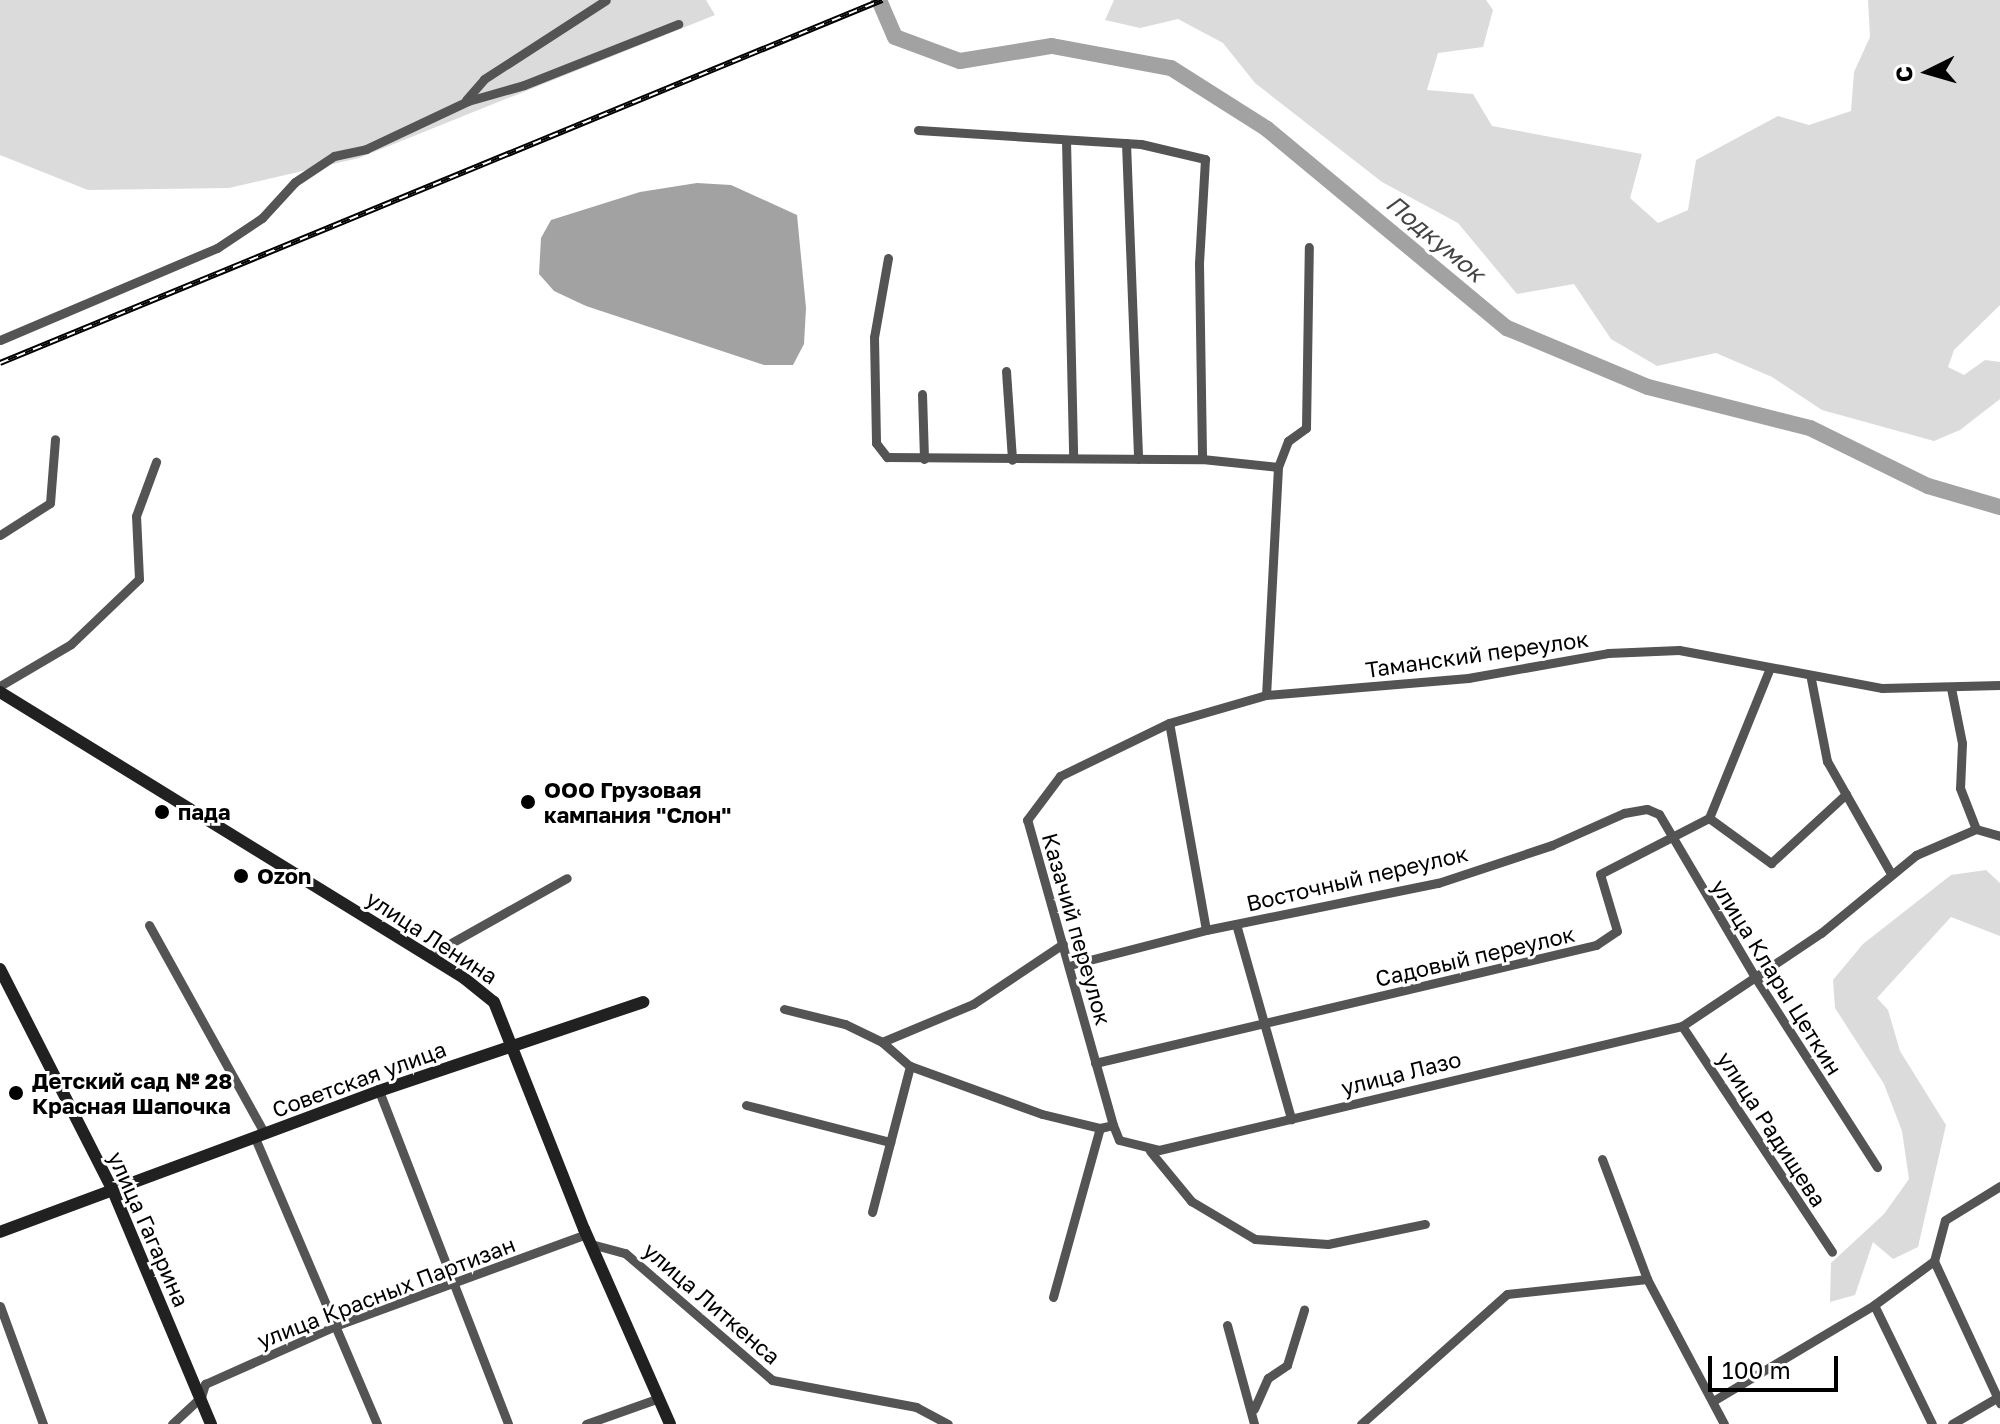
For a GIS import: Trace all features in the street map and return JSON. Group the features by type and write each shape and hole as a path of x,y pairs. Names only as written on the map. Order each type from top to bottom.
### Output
{"street":[{"path":"464,102 484,79 606,0"},
{"path":"0,340 217,248 262,218 295,182 334,156 404,134 464,102 524,85 678,24"},
{"path":"918,130 1126,143 1205,159 1199,264 1202,459"},
{"path":"1066,140 1073,458"},
{"path":"1126,143 1138,459"},
{"path":"1266,695 1278,467 1288,441 1306,428 1309,247"},
{"path":"888,258 874,337 876,443 887,457 1202,459 1278,467"},
{"path":"1006,371 1012,460"},
{"path":"922,394 924,459"},
{"path":"0,535 50,503 55,439"},
{"path":"0,689 71,644 139,579 136,516 156,462"},
{"name":"Таманский переулок","path":"1169,723 1266,695 1468,678 1622,652 1679,650 1811,679 1882,688 2000,685"},
{"path":"1770,668 1709,818 1771,863 1846,794"},
{"path":"1811,679 1827,761 1890,872"},
{"path":"1951,688 1962,743 1960,788 1976,829 2000,836"},
{"name":"улица Ленина","path":"0,689 428,956 494,1002 589,1239 670,1424"},
{"path":"1169,723 1206,930"},
{"name":"Казачий переулок","path":"1113,1125 1027,820 1060,776 1169,723"},
{"name":"Восточный переулок","path":"1070,965 1206,930 1438,883 1552,845 1624,813 1647,809"},
{"name":"улица Клары Цеткин","path":"1647,809 1659,814 1671,841 1877,1167"},
{"name":"Садовый переулок","path":"1095,1063 1596,945 1617,931 1600,874 1671,841 1709,818"},
{"name":"улица Лазо","path":"1150,1151 1682,1026 1821,933 1890,872 1976,829"},
{"path":"428,956 567,878"},
{"path":"1236,924 1291,1119"},
{"path":"149,925 260,1136 377,1424"},
{"path":"882,1042 973,1004 1063,944"},
{"name":"улица Гагарина","path":"0,969 113,1191 211,1424"},
{"name":"Советская улица","path":"0,1232 379,1091 643,1002"},
{"path":"784,1009 845,1024 882,1042 910,1066 1042,1114 1100,1128 1113,1125 1119,1140 1150,1151 1191,1201 1255,1239 1328,1244 1425,1224"},
{"name":"улица Радищева","path":"1682,1026 1832,1252"},
{"path":"872,1212 910,1066"},
{"path":"379,1091 508,1424"},
{"path":"746,1105 890,1142"},
{"path":"1053,1297 1100,1128"},
{"path":"1602,1159 1647,1279 1724,1424"},
{"path":"1713,1401 1874,1305 1934,1261 1945,1220 2000,1186"},
{"name":"улица Красных Партизан","path":"172,1424 201,1397 205,1384 335,1326 453,1283 589,1239"},
{"name":"улица Литкенса","path":"589,1239 625,1253 772,1380 916,1407 948,1424"},
{"path":"1934,1261 1999,1399 1952,1424"},
{"path":"1361,1424 1483,1310 1507,1294 1647,1279"},
{"path":"1874,1305 1932,1424"},
{"path":"0,1306 43,1424"},
{"path":"1254,1409 1268,1378 1287,1365 1304,1310"},
{"path":"1227,1325 1254,1409 1254,1424"},
{"path":"586,1424 659,1398"}],"shaded area":[{"path":"0,0 706,0 715,15 359,158 229,188 88,190 0,155"},
{"path":"1114,0 1486,0 1493,10 1483,47 1438,53 1427,90 1473,94 1492,126 1642,154 1630,198 1658,223 1688,210 1696,160 1778,116 1809,125 1851,111 1854,72 1870,37 1868,0 2000,0 2000,305 1954,350 1948,367 1964,375 1985,360 2000,362 2000,399 1960,430 1934,441 1822,410 1772,377 1716,353 1657,366 1611,339 1574,284 1517,294 1458,223 1382,182 1255,83 1223,43 1178,19 1140,28 1105,20"},
{"path":"697,183 731,185 797,215 806,308 804,344 793,365 764,365 586,306 554,291 539,274 541,238 551,220 640,192"},
{"path":"1986,870 2000,883 2000,936 1951,917 1877,998 1888,1010 1900,1051 1946,1125 1918,1247 1893,1259 1873,1242 1855,1295 1830,1302 1831,1263 1884,1214 1909,1179 1902,1131 1884,1084 1835,1008 1833,980 1863,944 1951,875"}],"waterway":[{"name":"Подкумок","path":"879,0 895,37 960,61 1052,46 1171,68 1267,129 1507,328 1648,387 1810,428 1928,486 2000,507"}],"railway":[{"path":"0,363 882,0"}],"place":[{"name":"ООО Грузовая кампания \"Слон\"","path":"528,802"},
{"name":"пада","path":"162,812"},
{"name":"Ozon","path":"241,876"},
{"name":"Детский сад № 28 Красная Шапочка","path":"16,1093"}]}
